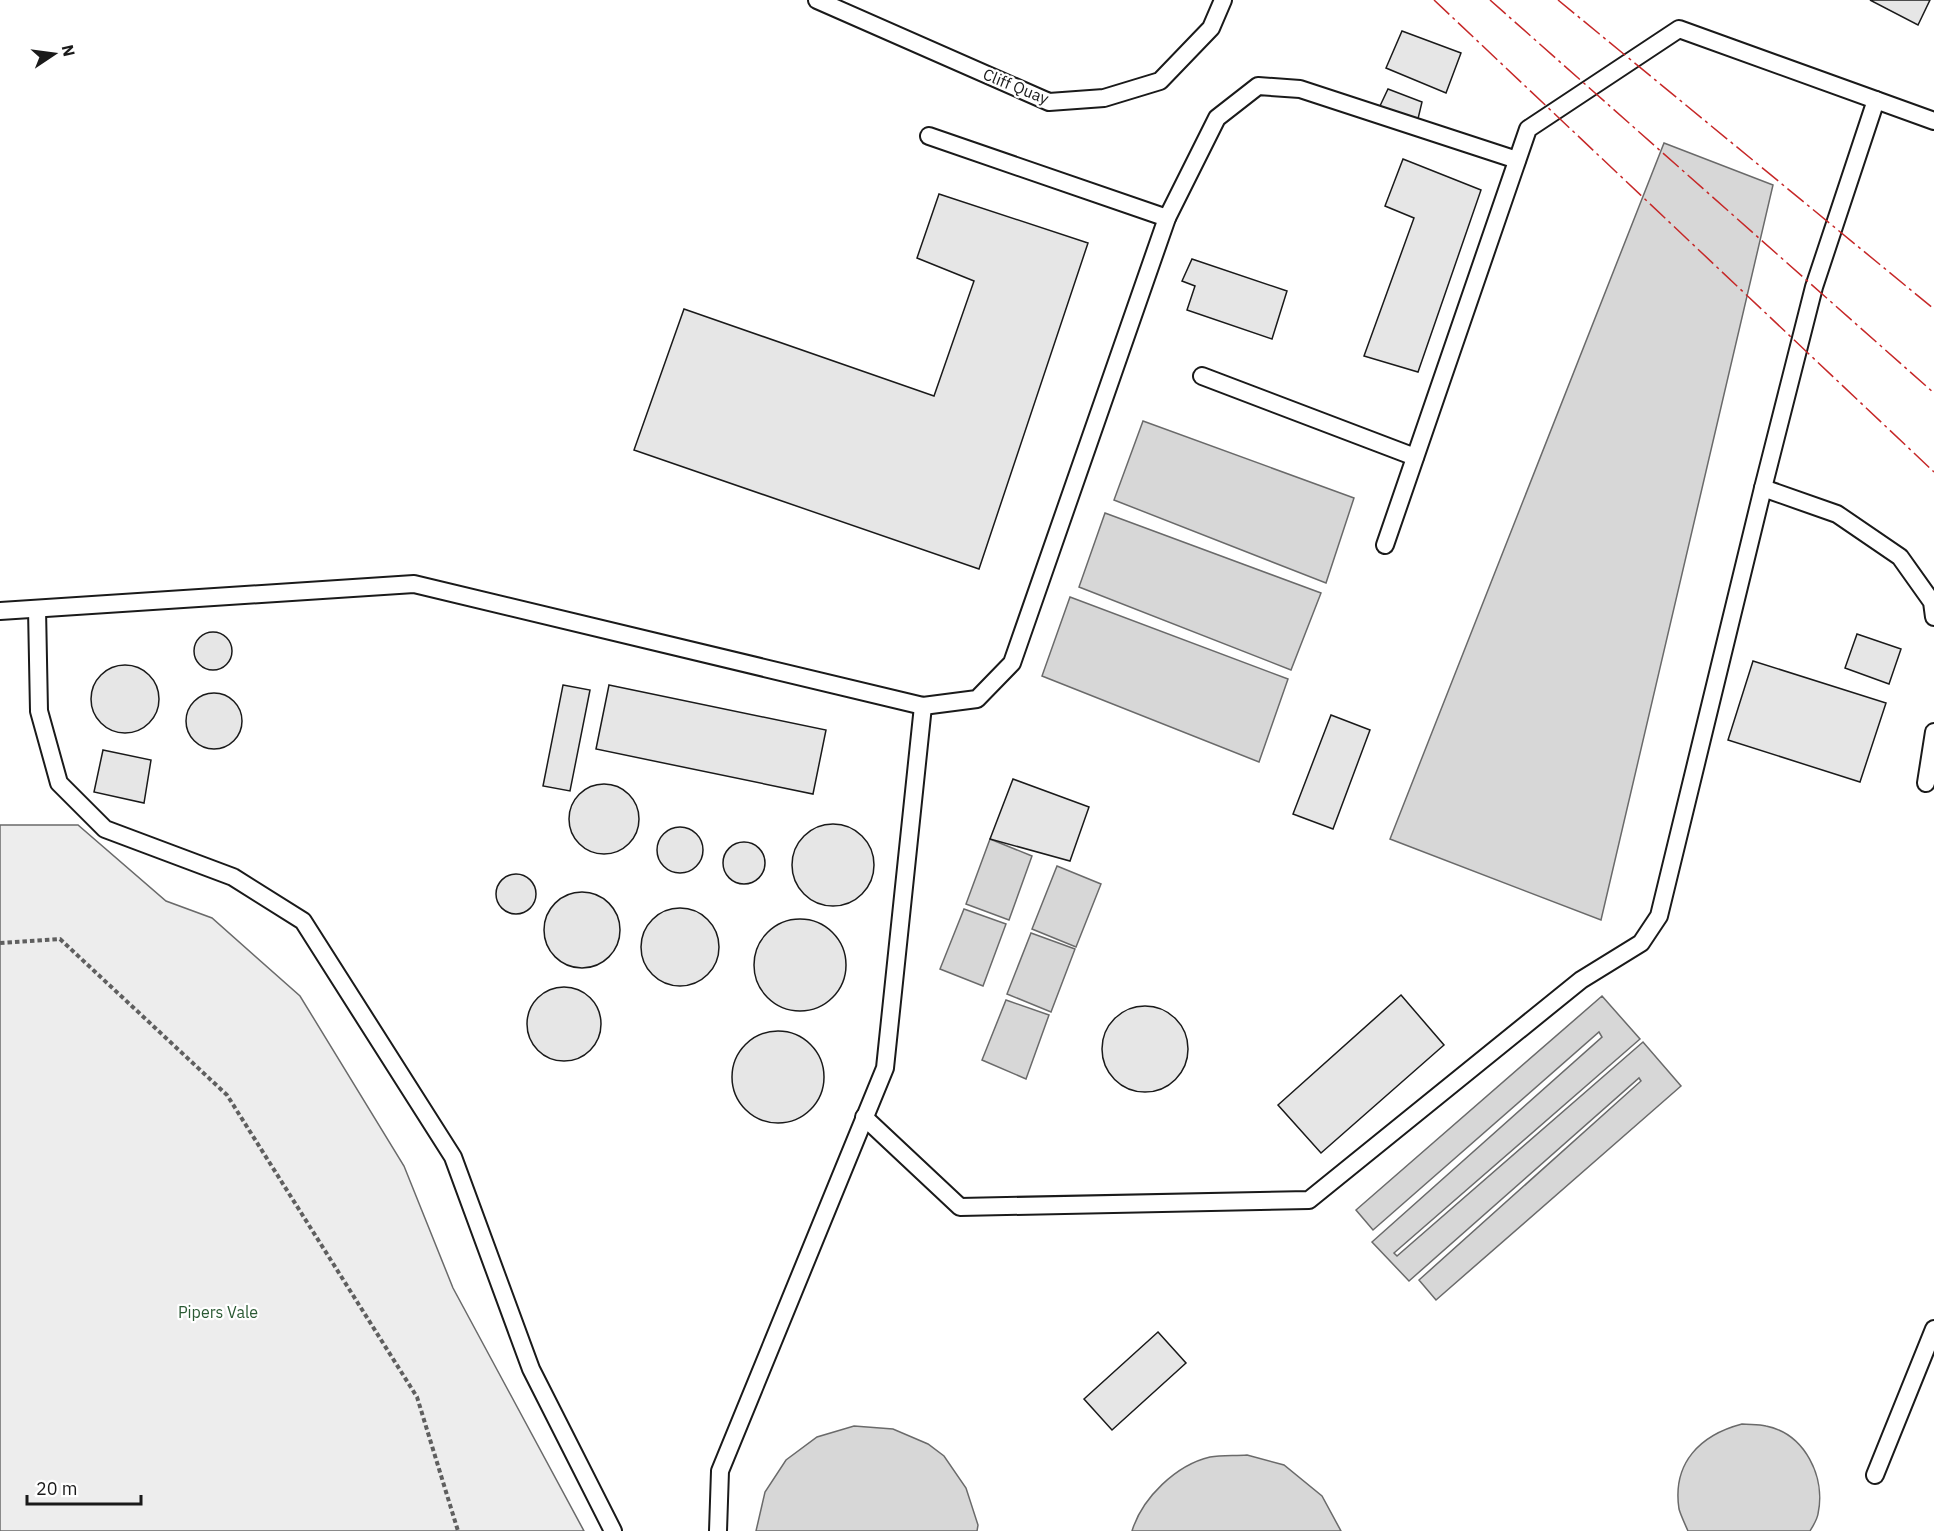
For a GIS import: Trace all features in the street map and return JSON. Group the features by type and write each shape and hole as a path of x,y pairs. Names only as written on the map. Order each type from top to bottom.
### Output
{"lane":[{"name":"Cliff Quay","path":"817,0 1049,102 1104,98 1160,81 1211,28 1223,0"},
{"path":"1385,545 1528,129 1679,29 1934,121"},
{"path":"0,611 414,584 923,706 977,699 1012,663 1167,218 1217,118 1258,86 1300,89 1517,160"},
{"path":"864,1117 960,1207 1309,1200 1581,980 1641,943 1659,916 1814,287 1876,100"},
{"path":"929,136 1167,218"},
{"path":"1202,376 1415,457"},
{"path":"1763,488 1837,514 1900,557 1932,603 1934,616"},
{"path":"37,609 39,711 59,783 105,829 233,877 303,921 453,1157 531,1369 613,1531"},
{"path":"718,1531 720,1471 885,1068 923,706"},
{"path":"1926,783 1934,732"},
{"path":"1875,1475 1934,1329"}],"path":[{"path":"0,943 60,939 227,1095 417,1398 458,1531"}],"shaded area":[{"path":"1664,143 1773,185 1601,920 1390,839"},
{"path":"1143,421 1354,498 1326,583 1114,500"},
{"path":"1105,513 1321,593 1291,670 1079,587"},
{"path":"1070,597 1288,679 1259,762 1042,676"},
{"name":"Pipers Vale","path":"0,825 78,825 166,901 212,918 300,996 404,1166 453,1288 584,1531 0,1531"},
{"path":"990,839 1032,856 1009,920 966,904"},
{"path":"1057,866 1101,884 1076,947 1032,929"},
{"path":"964,909 1006,924 983,986 940,969"},
{"path":"1031,933 1075,949 1051,1012 1007,994"},
{"path":"1602,996 1640,1039 1394,1253 1397,1256 1643,1042 1681,1086 1436,1300 1419,1280 1641,1081 1639,1078 1409,1281 1372,1242 1602,1037 1599,1032 1373,1230 1356,1210"},
{"path":"1006,1000 1049,1015 1026,1079 982,1060"},
{"path":"1742,1424 1763,1425 1780,1431 1792,1438 1810,1459 1819,1486 1820,1500 1815,1523 1810,1531 1688,1531 1679,1509 1678,1493 1685,1465 1692,1453 1713,1435"},
{"path":"854,1426 893,1429 928,1444 944,1456 966,1488 978,1525 977,1531 756,1531 765,1492 786,1460 817,1437"},
{"path":"1247,1455 1284,1465 1322,1496 1341,1531 1132,1531 1152,1495 1185,1467 1210,1457"}],"building":[{"path":"1870,0 1930,0 1918,25"},
{"path":"1402,31 1461,53 1446,93 1386,68"},
{"path":"1388,89 1422,102 1417,123 1379,108"},
{"path":"1403,159 1481,190 1418,372 1364,356 1414,218 1385,206"},
{"path":"939,194 1088,243 979,569 634,450 684,309 934,396 974,281 917,258"},
{"path":"1192,259 1287,291 1272,339 1187,310 1195,286 1182,281"},
{"path":"213,632 227,637 232,651 227,665 213,670 199,665 194,651 199,637"},
{"path":"1857,634 1901,649 1889,684 1845,668"},
{"path":"1753,661 1886,703 1860,782 1728,740"},
{"path":"118,665 132,665 144,670 154,680 159,699 154,718 144,728 132,733 118,733 106,728 96,718 91,706 91,692 96,680 106,670"},
{"path":"563,685 590,690 570,791 543,786"},
{"path":"609,685 826,730 813,794 596,749"},
{"path":"209,693 219,693 234,701 240,710 242,721 240,732 234,741 219,749 209,749 198,744 191,737 186,726 186,716 191,705 198,698"},
{"path":"1331,715 1370,730 1333,829 1293,814"},
{"path":"103,750 151,760 144,803 94,792"},
{"path":"1013,779 1089,807 1070,861 990,839"},
{"path":"604,784 623,790 633,800 639,819 633,838 623,848 604,854 585,848 575,838 569,819 575,800 585,790"},
{"path":"825,824 841,824 856,831 867,842 874,857 871,881 862,894 841,906 825,906 810,899 799,888 792,873 792,857 799,842 810,831"},
{"path":"680,827 696,834 703,850 696,866 680,873 664,866 657,850 664,834"},
{"path":"744,842 759,848 765,863 759,878 744,884 729,878 723,863 729,848"},
{"path":"516,874 530,880 536,894 530,908 516,914 502,908 496,894 502,880"},
{"path":"582,892 597,895 609,903 617,915 620,930 617,945 609,957 597,965 582,968 567,965 555,957 547,945 544,930 547,915 555,903 567,895"},
{"path":"672,908 688,908 702,914 713,925 719,939 719,955 713,969 702,980 688,986 672,986 658,980 647,969 641,955 641,939 647,925 658,914"},
{"path":"800,919 817,923 832,933 842,948 846,965 842,982 832,997 817,1007 800,1011 783,1007 768,997 758,982 754,965 758,948 768,933 783,923"},
{"path":"557,987 571,987 585,993 595,1003 601,1017 599,1038 585,1055 571,1061 557,1061 543,1055 533,1045 527,1031 527,1017 533,1003 543,993"},
{"path":"1401,995 1444,1045 1321,1153 1278,1105"},
{"path":"1145,1006 1169,1013 1181,1025 1188,1049 1181,1073 1169,1085 1145,1092 1121,1085 1109,1073 1102,1049 1109,1025 1121,1013"},
{"path":"778,1031 795,1035 810,1045 820,1060 824,1077 820,1094 810,1109 795,1119 778,1123 761,1119 746,1109 736,1094 732,1077 736,1060 746,1045 761,1035"},
{"path":"1158,1332 1186,1363 1112,1430 1084,1399"}],"power":[{"path":"1434,0 1934,472"},
{"path":"1490,0 1934,393"},
{"path":"1558,0 1934,309"}]}
